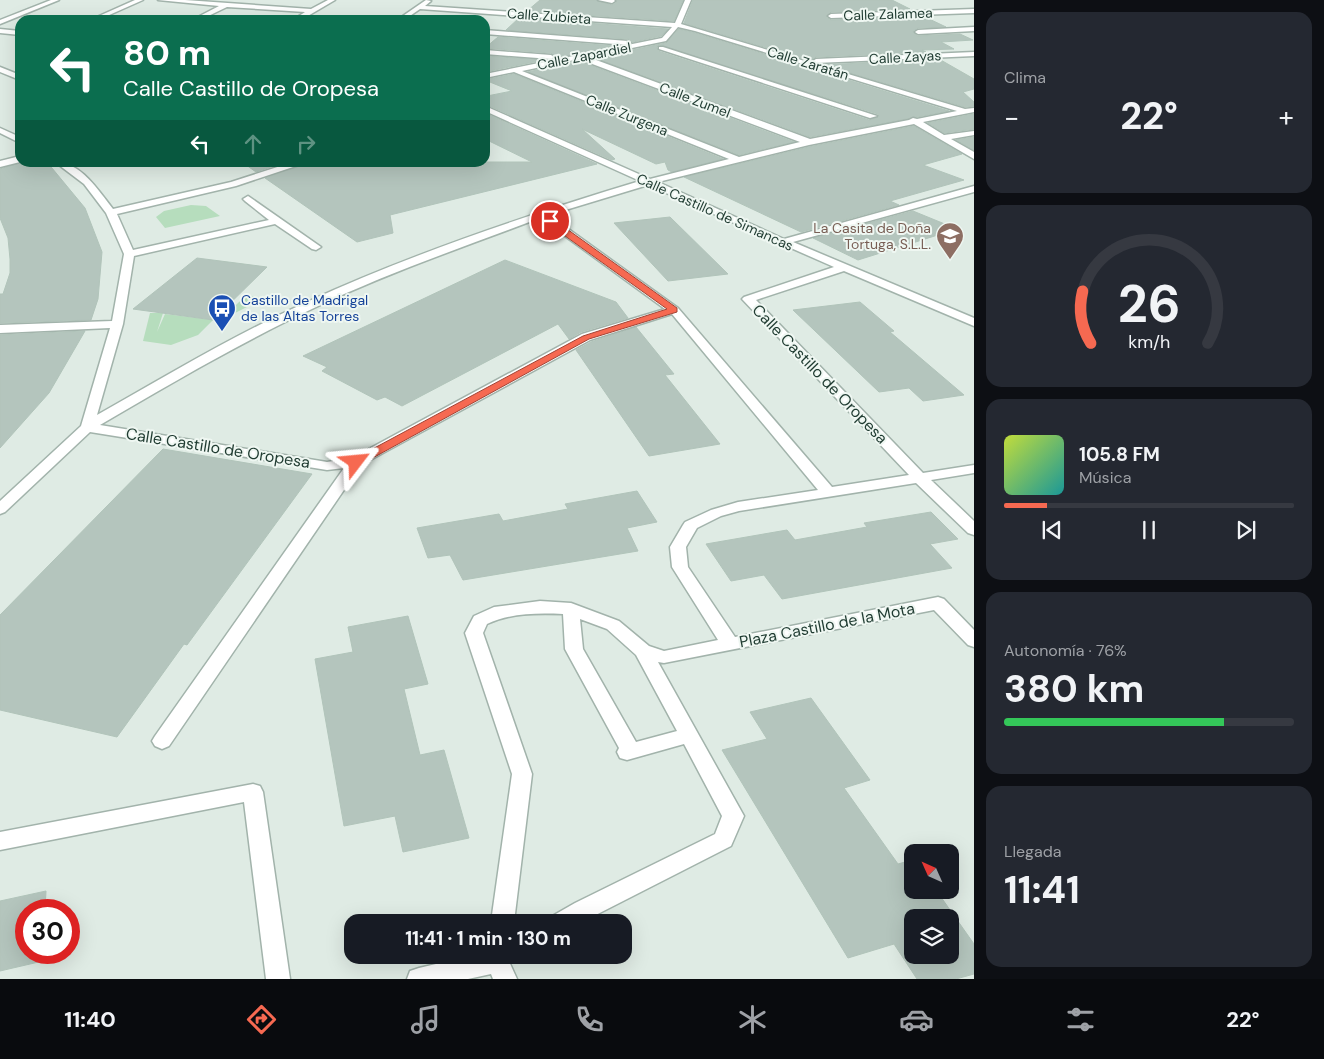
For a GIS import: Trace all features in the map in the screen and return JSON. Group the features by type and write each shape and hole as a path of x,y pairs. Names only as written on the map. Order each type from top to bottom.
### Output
{"street":[{"path":"18,15 56,0"},
{"path":"105,15 140,0"},
{"path":"161,0 313,10"},
{"path":"205,15 236,0"},
{"path":"304,15 332,0"},
{"path":"408,15 430,0"},
{"path":"601,0 612,1"},
{"path":"677,25 688,0"},
{"name":"Calle Zubieta","path":"420,7 677,25"},
{"name":"Calle Zalamea","path":"831,16 974,11"},
{"path":"0,22 15,16"},
{"name":"Calle Zapardiel","path":"490,75 664,40 677,25"},
{"name":"Calle Zaratán","path":"677,25 969,110"},
{"path":"918,32 974,30"},
{"path":"0,32 15,33"},
{"path":"490,32 625,42 637,46"},
{"path":"661,48 874,116"},
{"path":"490,52 569,59"},
{"name":"Calle Zayas","path":"805,62 974,54"},
{"name":"Calle Zumel","path":"580,57 809,142"},
{"path":"507,63 532,60"},
{"path":"0,69 15,75"},
{"name":"Calle Zurgena","path":"514,70 738,160"},
{"name":"Calle Castillo de Simancas","path":"490,110 783,242 974,322"},
{"path":"0,509 86,427 201,360 310,305 379,276 541,214 647,182 809,142 969,110"},
{"path":"913,120 974,156"},
{"path":"0,130 15,138"},
{"path":"943,138 974,133"},
{"path":"0,164 15,160"},
{"path":"66,167 87,182 112,212 129,254 116,324 86,427"},
{"path":"112,212 233,184 288,167"},
{"path":"783,242 974,189"},
{"path":"248,199 316,247"},
{"path":"541,214 674,310 827,491"},
{"path":"129,254 277,221"},
{"name":"Calle Castillo de Oropesa","path":"843,268 748,299 920,478 974,530"},
{"name":"Calle Castillo de Oropesa","path":"86,427 327,466 356,462 586,338 674,310"},
{"path":"0,330 116,324"},
{"path":"162,741 356,462"},
{"path":"730,644 680,567 678,546 691,525 716,513 738,507 827,491 974,469"},
{"name":"Plaza Castillo de la Mota","path":"643,651 664,657 938,602 974,641"},
{"path":"503,914 522,774 474,633 480,620 500,611 540,607 571,609 613,625 643,651 733,816 723,840 576,914"},
{"path":"571,609 574,649 629,751 689,735"},
{"path":"0,841 253,792 278,979"},
{"path":"419,979 492,964"}],"green space":[{"path":"191,205 206,206 220,216 165,228 156,217 164,211"},
{"path":"246,295 265,298 221,320"},
{"path":"150,313 163,313 157,332 165,314 213,320 198,335 171,345 143,341"}],"building":[{"path":"540,0 596,0 612,5 616,3 616,0 683,0 674,21 527,11"},
{"path":"693,0 892,0 910,9 831,12 826,17 831,20 925,17 946,27 918,28 913,31 917,36 960,34 973,40 941,42 954,49 816,57 811,61 684,23"},
{"path":"519,18 668,29 661,36 633,42 628,39 506,30"},
{"path":"679,29 949,111 810,137 595,58 666,43","holes":["659,45 878,114 879,117 869,120 658,51 657,47"]},
{"path":"498,37 614,46 556,58 551,53 490,48 490,44"},
{"path":"490,56 543,60 490,71"},
{"path":"939,59 974,79 974,89 963,92 974,102 974,106 965,107 823,65"},
{"path":"579,61 794,142 739,155 528,72"},
{"path":"514,74 723,159 672,172 668,170 665,162 656,164 582,129 615,159 612,160 490,106 490,99 492,98 490,95 512,91 490,82 490,79"},
{"path":"974,114 974,129 944,133 928,123"},
{"path":"490,115 597,164 390,215 393,233 357,242 265,178 296,167 490,167 490,162 532,162 490,141"},
{"path":"914,126 962,154 923,165 964,180 890,201 899,205 801,232 684,177 809,147"},
{"path":"974,137 974,150 956,140"},
{"path":"15,164 15,167 51,167 85,208 102,252 98,299 91,320 0,323 0,294 3,294 10,273 10,259 8,238 0,218 0,169"},
{"path":"249,167 270,167 256,172"},
{"path":"913,211 957,229 858,260 813,238"},
{"path":"670,217 728,274 668,281 614,223"},
{"path":"197,258 267,267 213,320 133,309"},
{"path":"505,260 616,302 628,318 581,332 569,339 558,324 402,406 385,397 377,400 322,371 327,367 303,356"},
{"path":"860,302 894,331 890,332 964,395 923,401 909,388 879,392 793,310"},
{"path":"636,327 674,374 665,375 720,444 649,456 576,350 591,342"},
{"path":"85,331 49,393 0,448 0,335"},
{"path":"163,449 312,474 187,645 184,644 117,737 0,710 0,615"},
{"path":"637,491 657,522 627,528 638,551 463,580 450,555 428,558 417,528 499,514 503,521 568,509 565,504"},
{"path":"931,512 958,539 930,544 952,568 782,599 764,575 731,581 706,544 787,530 795,540 867,527 864,523"},
{"path":"408,616 428,684 404,689 420,755 444,750 469,838 403,852 395,816 344,826 315,659 353,652 348,627"},
{"path":"811,698 870,780 844,788 898,864 904,862 904,899 942,899 949,909 904,909 904,959 894,944 848,958 722,750 767,739 750,712"},
{"path":"46,891 46,899 15,899 15,964 30,964 0,971 0,901"},
{"path":"959,923 974,944 974,974 956,979 917,979 907,964 959,964"}],"place":[{"name":"La Casita de Doña Tortuga, S.L.L.","path":"950,260"},
{"name":"Castillo de Madrigal de las Altas Torres","path":"222,332"}],"route":[{"path":"356,462 586,338 674,310 550,221"}]}
